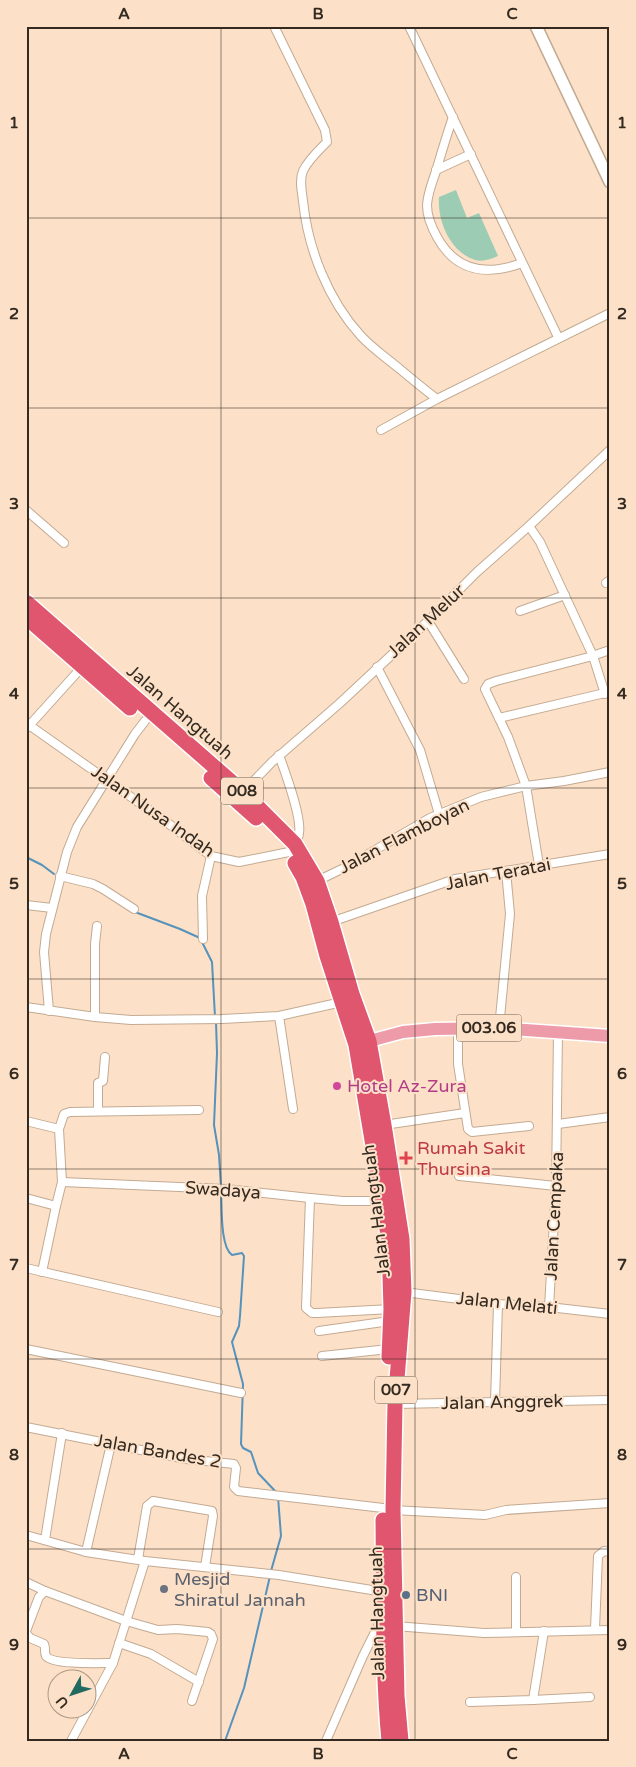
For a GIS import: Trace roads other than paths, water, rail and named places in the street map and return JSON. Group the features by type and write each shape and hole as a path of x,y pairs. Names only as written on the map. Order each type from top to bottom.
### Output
{"highway":[{"name":"Jalan Hangtuah","path":"26,602 33,618 82,667 232,796 266,828 292,848 313,904 342,1002 363,1043 384,1201 395,1240 382,1462 388,1509"},
{"name":"Jalan Hangtuah","path":"33,618 243,792 292,848 317,881 331,922 352,994 384,1125 395,1240 404,1292 388,1509 401,1741"},
{"name":"Jalan Hangtuah","path":"389,1545 382,1616 385,1698 389,1741"}],"main road":[{"name":"003.06","path":"363,1043 402,1032 435,1029 500,1028 610,1036"}],"street":[{"path":"274,26 324,130 327,142 303,171 301,188 305,220 313,250 327,283 337,304 360,335 375,350 437,399"},
{"path":"409,26 558,337"},
{"path":"536,26 610,182"},
{"path":"453,117 430,187 427,207 432,228 443,248 456,260 474,269 490,272 522,263"},
{"path":"436,170 471,154"},
{"path":"381,430 558,337 610,313"},
{"name":"Jalan Melur","path":"243,792 279,755 428,621 477,572 610,450"},
{"path":"26,510 64,543"},
{"path":"499,718 607,693 593,656 565,595 540,542 529,526"},
{"path":"520,611 565,595"},
{"path":"428,621 464,679"},
{"path":"539,865 526,786 499,718 486,695 485,689 488,684 496,681 610,650"},
{"path":"28,727 82,667"},
{"path":"377,667 420,750 439,814"},
{"path":"50,1011 44,952 46,934 67,852 77,828 145,721"},
{"name":"Jalan Nusa Indah","path":"28,727 107,779 212,856 239,862 292,848"},
{"path":"279,755 296,809 300,830 292,848"},
{"name":"Jalan Flamboyan","path":"317,881 346,867 439,814 481,797 526,786 564,782 610,772"},
{"name":"Jalan Teratai","path":"331,922 455,879 610,854"},
{"path":"203,940 202,896 212,856"},
{"path":"500,1028 510,914 506,871"},
{"path":"60,876 93,884 134,909"},
{"path":"26,905 52,908"},
{"path":"95,1017 95,944 97,926"},
{"path":"26,1007 131,1020 222,1019 279,1016 342,1002"},
{"path":"279,1016 293,1109"},
{"path":"458,1029 458,1064 467,1127 472,1132 529,1126"},
{"name":"Jalan Cempaka","path":"549,1307 556,1186 558,1032"},
{"path":"98,1111 98,1083 104,1081 105,1057"},
{"path":"42,1272 62,1182 59,1129 66,1112 199,1110"},
{"path":"384,1125 465,1113"},
{"path":"558,1124 610,1117"},
{"path":"26,1120 59,1129"},
{"path":"460,1176 556,1186"},
{"name":"Swadaya","path":"62,1182 226,1189 342,1201 384,1201"},
{"path":"26,1198 56,1206"},
{"path":"310,1198 306,1308 312,1313 390,1315"},
{"path":"26,1268 218,1312"},
{"name":"Jalan Melati","path":"404,1292 498,1304 549,1307 610,1314"},
{"path":"495,1402 498,1304"},
{"path":"319,1331 390,1315"},
{"path":"26,1349 241,1393"},
{"path":"322,1356 389,1349"},
{"name":"Jalan Anggrek","path":"395,1404 610,1400"},
{"name":"Jalan Bandes 2","path":"26,1427 186,1459 234,1464 236,1468 234,1489 238,1491 388,1509 485,1515 506,1510 610,1503"},
{"path":"45,1540 62,1433"},
{"path":"86,1552 111,1444"},
{"path":"71,1741 113,1663 142,1560 147,1506 153,1501 212,1511 213,1516 205,1568"},
{"path":"26,1535 86,1552 205,1568 257,1572 384,1592"},
{"path":"596,1629 598,1556 604,1551 610,1552"},
{"path":"516,1577 516,1631"},
{"path":"26,1582 126,1621 158,1630 186,1630 210,1633 213,1639 192,1700"},
{"path":"45,1591 39,1597 26,1632 30,1638 44,1644 46,1656 60,1662 113,1663"},
{"path":"326,1741 382,1616"},
{"path":"395,1626 484,1633 610,1630"},
{"path":"532,1700 544,1631"},
{"path":"119,1643 151,1654 199,1682"},
{"path":"470,1702 590,1697"}],"waterway":[{"path":"26,857 54,874"},
{"path":"198,898 201,886"},
{"path":"135,912 200,938"},
{"path":"201,940 212,962 215,1017"},
{"path":"216,1022 217,1053 214,1125 219,1155 221,1187"},
{"path":"221,1191 222,1226 225,1244 232,1255 242,1253 244,1256 239,1326 232,1342 243,1384 241,1444 243,1448 251,1452 258,1473 277,1493"},
{"path":"271,1571 281,1536 278,1497"},
{"path":"225,1741 244,1688 270,1576"}],"place":[{"name":"Hotel Az-Zura","path":"337,1086"},
{"name":"Rumah Sakit Thursina","path":"406,1158"},
{"name":"Mesjid Shiratul Jannah","path":"164,1589"},
{"name":"BNI","path":"406,1595"}]}
